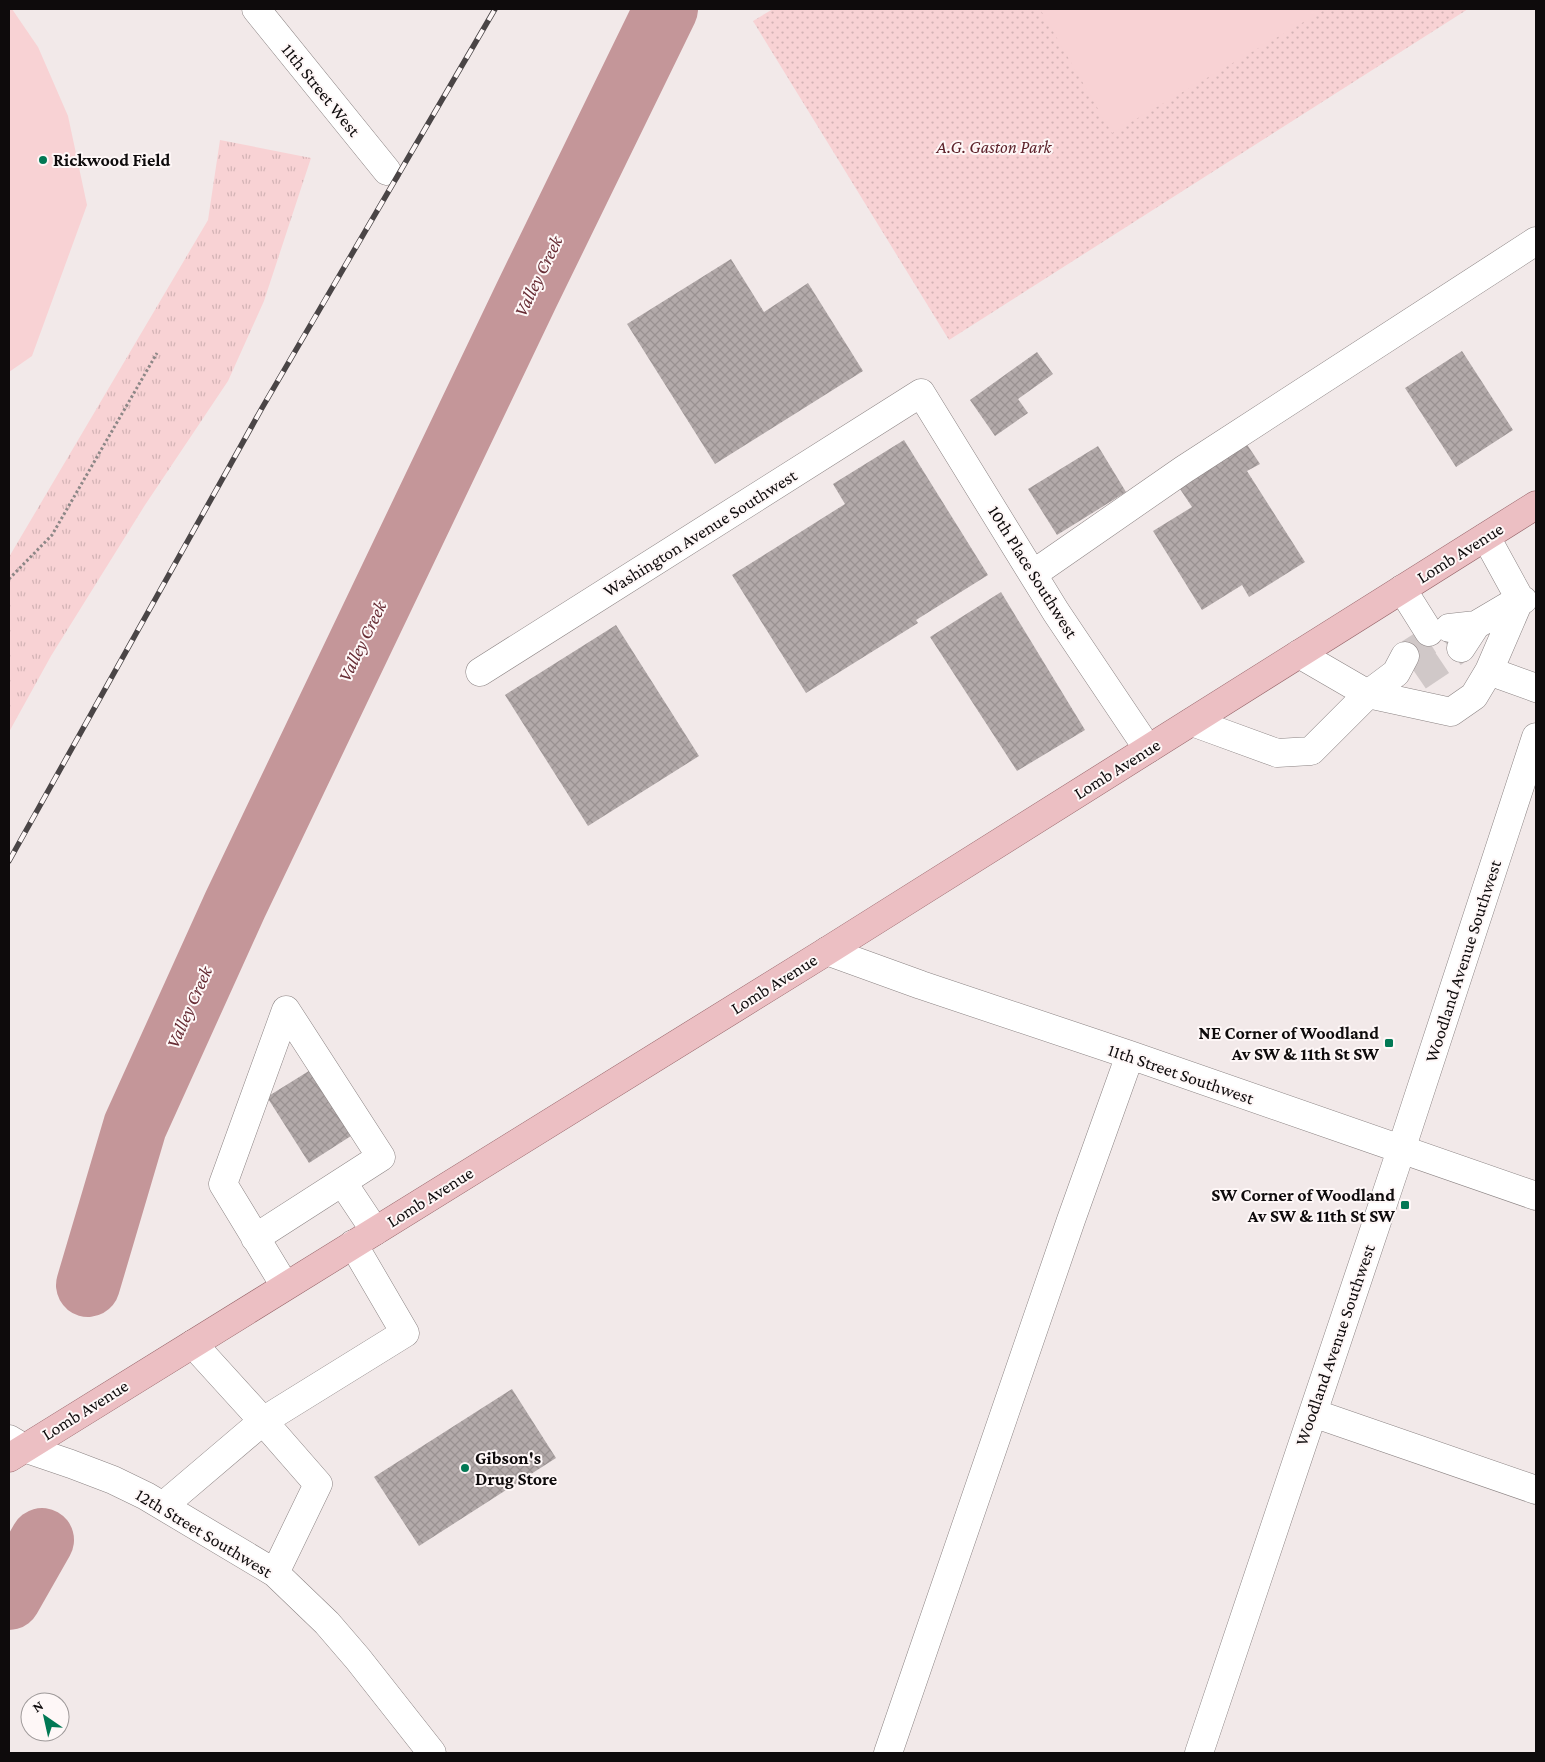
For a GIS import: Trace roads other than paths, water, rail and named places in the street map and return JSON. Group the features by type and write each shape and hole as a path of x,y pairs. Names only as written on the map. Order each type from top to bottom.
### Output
{"main road":[{"name":"Lomb Avenue","path":"14,1448 193,1344 826,951 1536,505"}],"street":[{"name":"11th Street West","path":"256,9 387,170"},
{"path":"1033,574 1183,470 1536,241"},
{"name":"10th Place Southwest","path":"921,393 1056,612 1148,749"},
{"name":"Washington Avenue Southwest","path":"480,672 921,393"},
{"path":"1486,537 1528,602"},
{"path":"1402,589 1446,636 1528,602"},
{"path":"1299,654 1368,694 1451,712 1474,696 1528,602"},
{"path":"1192,722 1277,753 1311,750 1368,694 1406,669"},
{"path":"1488,671 1536,688"},
{"name":"Woodland Avenue Southwest","path":"1199,1753 1401,1150 1536,737"},
{"name":"11th Street Southwest","path":"826,951 1536,1196"},
{"path":"255,1238 381,1157 286,1010 223,1184 255,1238 285,1286"},
{"path":"888,1753 1130,1055"},
{"path":"163,1506 263,1421 405,1333 364,1238 343,1183"},
{"path":"193,1344 318,1484 275,1574"},
{"path":"1313,1413 1536,1490"},
{"name":"12th Street Southwest","path":"14,1448 113,1480 146,1496 275,1574 327,1623 432,1753"}],"waterway":[{"name":"Valley Creek","path":"88,1285 135,1126 235,905 527,294 666,9"},
{"name":"Valley Creek","path":"9,1598 42,1540"}],"tunnel":[{"path":"1405,656 1449,628"},
{"path":"1418,677 1461,648"}],"railway":[{"path":"9,861 262,408 495,9"}],"place":[{"name":"Rickwood Field","path":"43,160"},
{"name":"NE Corner of Woodland Av SW & 11th St SW","path":"1389,1043"},
{"name":"SW Corner of Woodland Av SW & 11th St SW","path":"1405,1205"},
{"name":"Gibson's Drug Store","path":"465,1468"}],"park label":[{"name":"A.G. Gaston Park","path":"994,147"}]}
